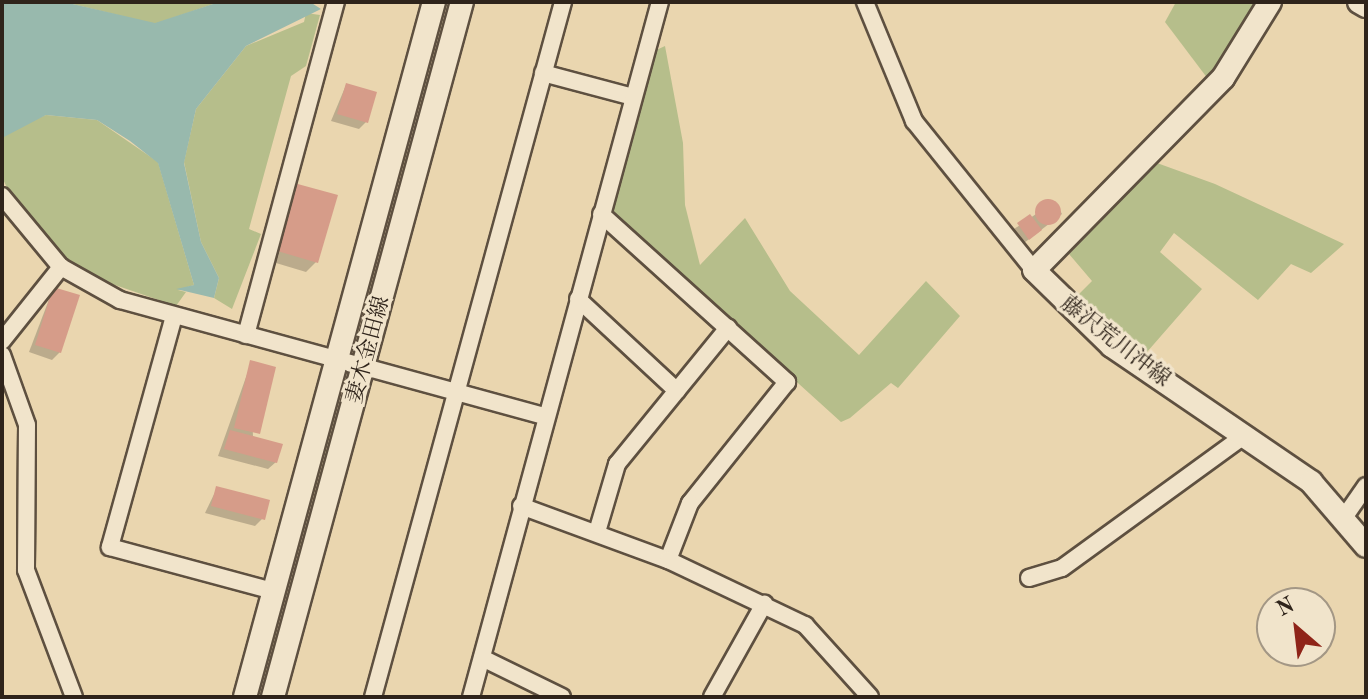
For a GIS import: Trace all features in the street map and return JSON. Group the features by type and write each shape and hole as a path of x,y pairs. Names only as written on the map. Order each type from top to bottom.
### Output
{"street":[{"path":"246,335 336,2"},
{"name":"妻木金田線","path":"245,697 434,2"},
{"name":"妻木金田線","path":"273,697 462,2"},
{"path":"373,697 563,2"},
{"path":"471,697 544,416 660,2"},
{"path":"865,2 914,121 1034,270 1223,78 1270,2"},
{"path":"1359,2 1366,6"},
{"path":"543,73 633,97"},
{"path":"2,196 61,267 120,300 544,416"},
{"path":"601,214 787,382 690,503 668,560"},
{"path":"2,341 61,267"},
{"name":"藤沢荒川沖線","path":"1034,270 1112,346 1311,482 1366,546"},
{"path":"578,299 677,391"},
{"path":"174,316 110,547 273,591"},
{"path":"597,532 617,464 728,328"},
{"path":"2,355 27,425 26,570 74,697"},
{"path":"1029,578 1062,568 1124,528 1244,436"},
{"path":"1343,519 1366,486"},
{"path":"521,506 668,560 805,625 870,697"},
{"path":"712,697 764,604"},
{"path":"482,658 557,696"}],"green space":[{"path":"64,2 219,2 155,24"},
{"path":"1176,2 1261,2 1208,79 1165,22"},
{"path":"306,13 320,15 306,66 291,76 249,229 261,234 232,309 214,298 219,278 201,242 184,162 196,109 246,46 304,22"},
{"path":"665,46 683,143 685,205 700,265 745,218 790,291 859,355 926,281 960,316 898,388 891,383 850,418 841,422 611,214 652,52"},
{"path":"46,115 97,120 158,162 194,285 178,290 186,292 176,306 86,275 45,244 14,203 2,177 2,132"},
{"path":"1157,163 1215,184 1344,244 1311,273 1291,264 1258,300 1174,233 1160,252 1202,289 1147,352 1077,296 1092,281 1069,254"}],"water":[{"path":"2,2 64,2 155,23 219,2 310,2 321,9 246,46 196,109 184,163 201,242 219,278 214,298 176,289 194,285 158,163 130,141 97,120 46,115 4,137"}],"building":[{"path":"346,83 377,92 368,123 337,114"},
{"path":"294,183 338,195 318,263 274,250"},
{"path":"1048,199 1058,202 1061,212 1058,222 1048,225 1038,222 1035,212 1038,202"},
{"path":"1030,214 1042,230 1029,240 1017,223"},
{"path":"53,287 80,295 61,353 35,345"},
{"path":"250,360 276,367 260,434 234,428"},
{"path":"230,430 283,444 277,463 224,449"},
{"path":"216,486 270,500 265,520 211,506"}]}
